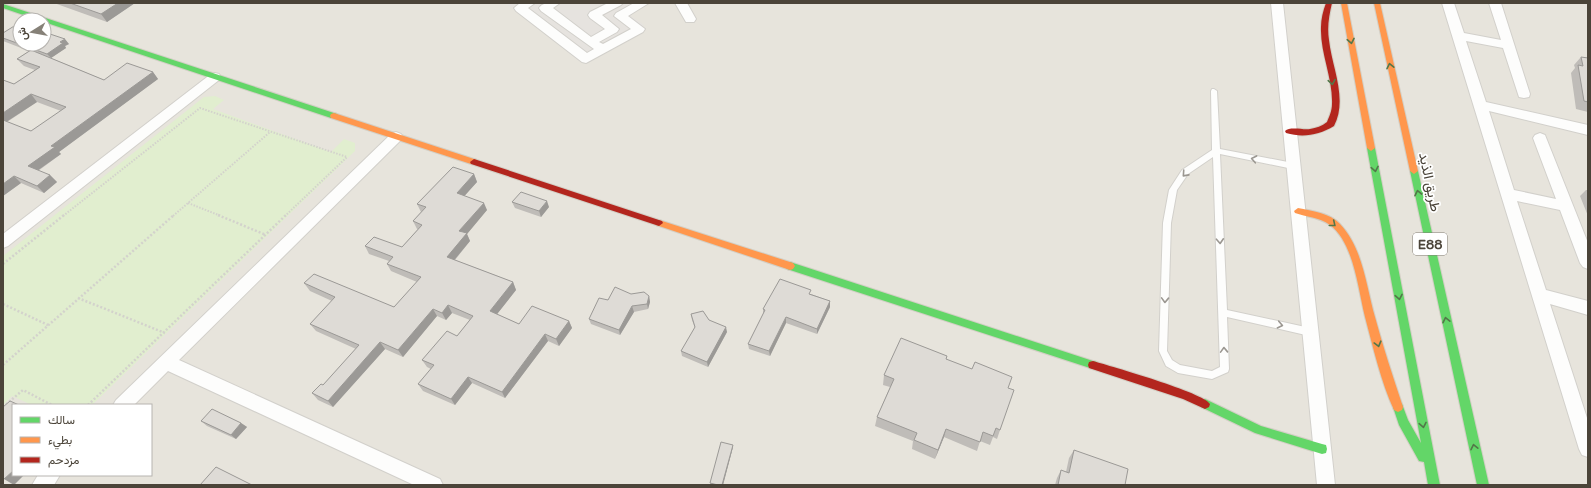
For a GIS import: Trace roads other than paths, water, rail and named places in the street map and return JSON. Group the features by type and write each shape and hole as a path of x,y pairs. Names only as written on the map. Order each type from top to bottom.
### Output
{"main road":[{"path":"1289,131 1306,133 1319,131 1331,124 1336,104 1324,28 1329,3"},
{"path":"1344,3 1434,485"},
{"name":"طريق الذيد","path":"1377,3 1483,485"},
{"path":"3,6 396,137 1186,396 1259,430 1322,448"},
{"path":"1298,211 1326,218 1337,225 1346,238 1354,257 1385,371 1403,422 1432,472"}],"street":[{"path":"529,3 520,8 586,59 639,29 620,16 643,3"},
{"path":"554,3 545,8 590,42 602,49"},
{"path":"590,42 613,29 594,15 617,3"},
{"path":"681,3 690,19"},
{"path":"1277,3 1292,166 1326,485"},
{"path":"1448,3 1539,294 1580,402 1588,449"},
{"path":"1495,3 1524,94"},
{"path":"1458,36 1508,45"},
{"path":"3,242 216,77"},
{"path":"1480,105 1588,130"},
{"path":"123,404 396,137"},
{"path":"1540,138 1588,263"},
{"path":"1508,194 1566,206"},
{"path":"1539,294 1588,308"},
{"path":"166,362 434,485"},
{"path":"41,485 50,476"}],"lane":[{"path":"1214,91 1216,151 1225,369 1212,375 1178,369 1169,363 1163,351 1167,223 1173,190 1185,172 1216,151 1292,166"},
{"path":"1223,313 1310,332"}]}
